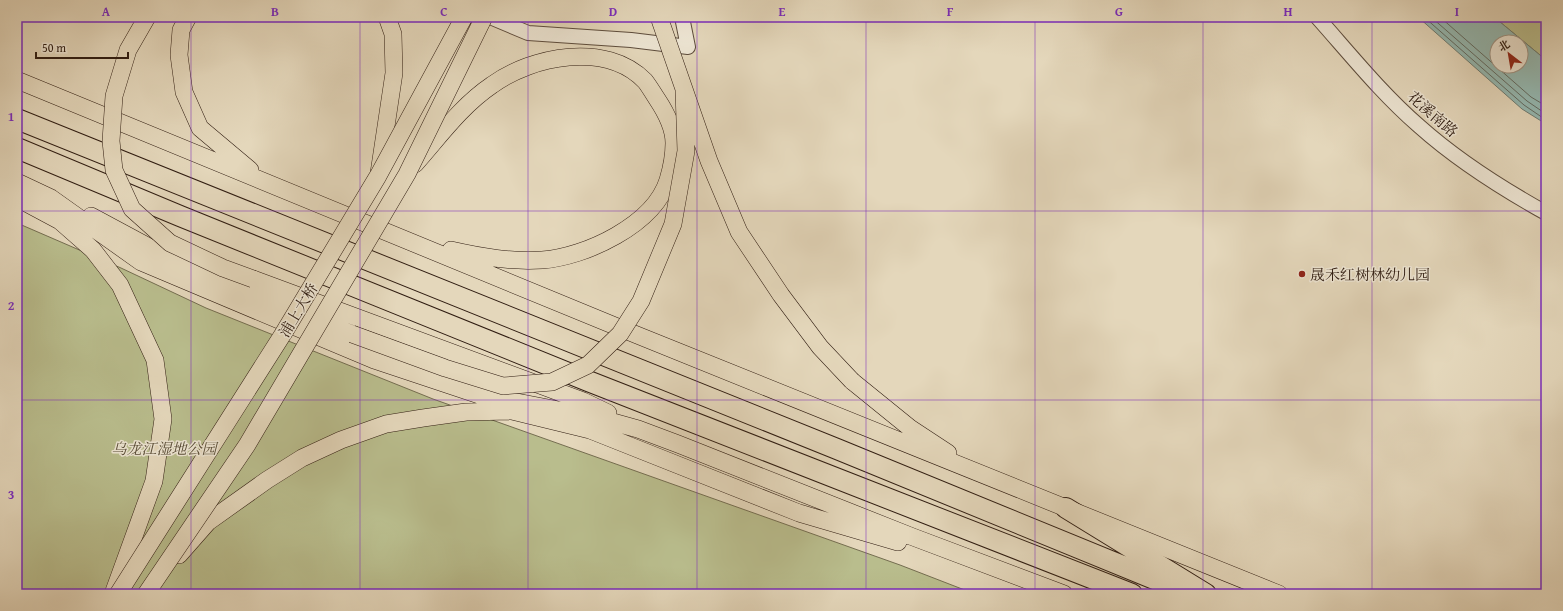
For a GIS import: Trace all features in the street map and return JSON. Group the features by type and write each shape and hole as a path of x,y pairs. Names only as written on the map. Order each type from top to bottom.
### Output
{"highway":[{"path":"17,119 837,449 1191,594"},
{"path":"17,148 180,216 588,381 1132,594"},
{"path":"1066,508 1206,594"}],"main road":[{"path":"147,17 128,50 114,96 111,140 114,170 132,209 170,243 223,268 583,401 678,444 913,537 1064,594"},
{"path":"188,17 181,30 179,55 184,92 200,128 261,179"},
{"path":"378,176 394,73 393,34 387,17"},
{"name":"浦上大桥","path":"118,594 283,334 378,176 464,17"},
{"path":"148,590 247,445 407,174 484,17"},
{"path":"659,17 708,161 739,232 780,295 820,347 852,381 910,428 978,473"},
{"path":"394,236 495,260 543,260 581,252 623,233 643,216 657,199 668,181 674,142 666,111 644,80 621,64 584,55 548,60 515,71 492,84 469,102 407,174"},
{"path":"17,80 261,179 394,236 1279,594"},
{"path":"17,182 110,226 201,275 352,334 446,368 503,386 552,382 588,365 620,334 641,301 673,224 686,151 684,90"},
{"path":"17,198 60,221 93,250 120,285 155,360 163,419 154,481 113,594"},
{"path":"51,198 141,262 374,360 479,395 595,417 678,444"},
{"path":"148,590 208,522 267,480 302,458 341,440 386,424 466,412 512,411 590,430 799,513 1039,584"}],"street":[{"path":"490,17 528,33 631,40 688,47 682,17"},
{"name":"花溪南路","path":"1317,17 1382,90 1419,126 1459,159 1484,176 1546,213"}],"green space":[{"path":"1494,17 1546,17 1546,60 1529,46 1529,34 1515,34"},
{"name":"乌龙江湿地公园","path":"17,223 121,268 206,308 433,399 900,565 975,594 17,594"}],"water":[{"path":"1418,17 1494,17 1515,34 1489,34 1489,74 1529,74 1529,46 1546,60 1546,124 1522,109"}],"place":[{"name":"晟禾红树林幼儿园","path":"1302,274"}]}
